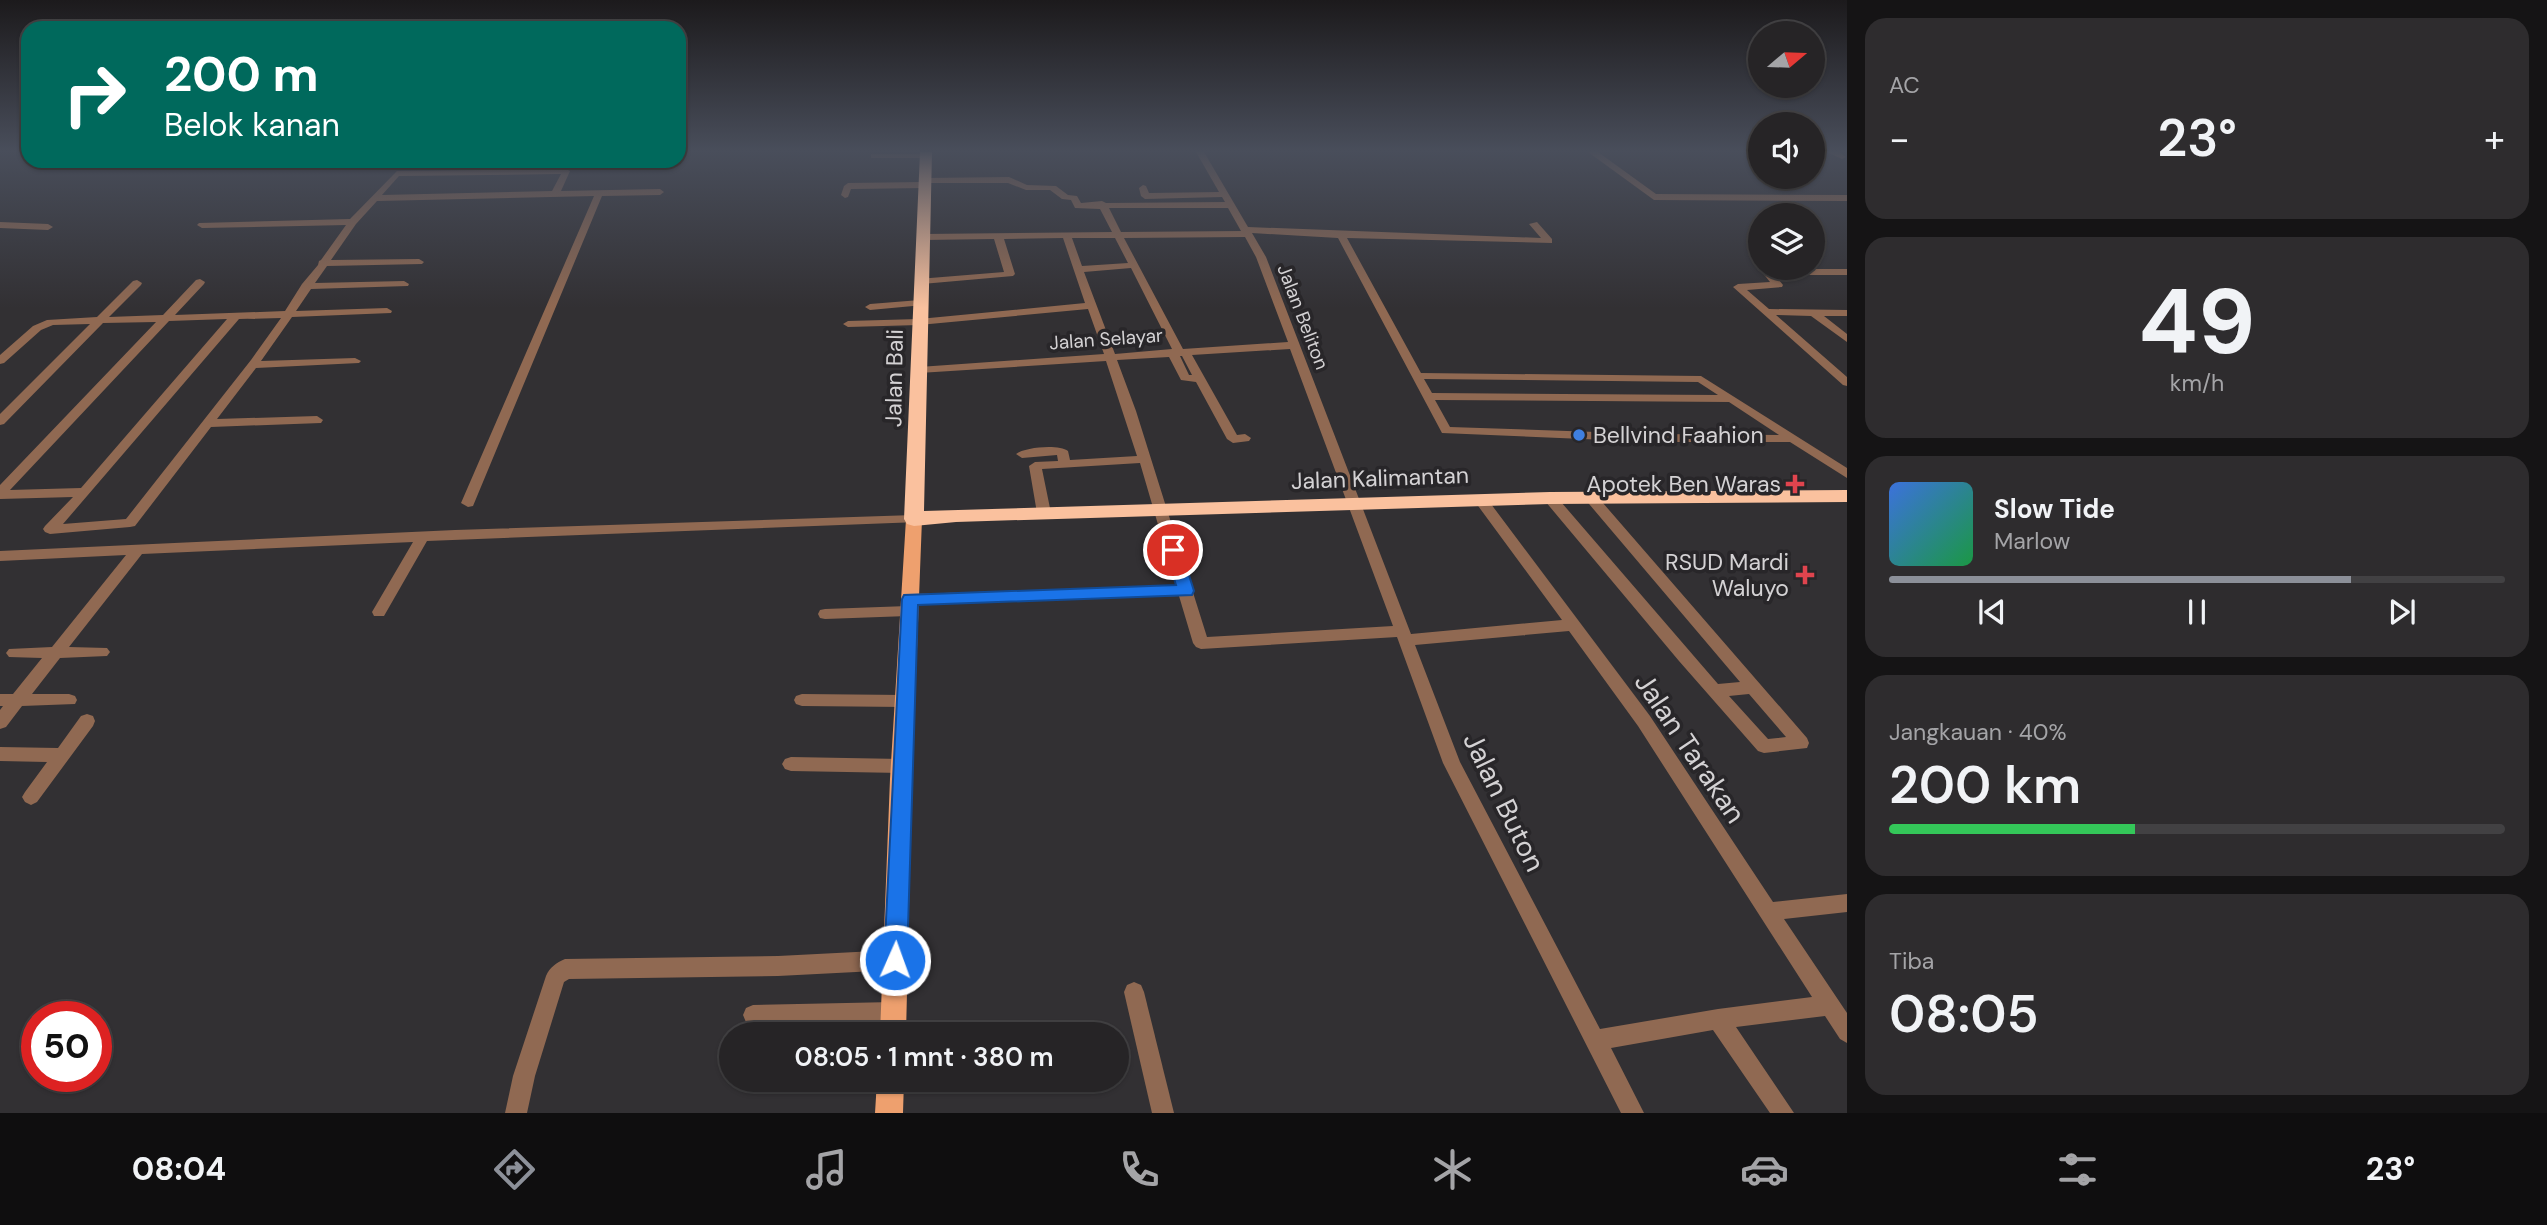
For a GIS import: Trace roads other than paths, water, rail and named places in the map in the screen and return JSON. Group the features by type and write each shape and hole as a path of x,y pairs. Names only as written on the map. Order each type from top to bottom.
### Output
{"highway":[{"name":"Jalan Bali","path":"915,519 924,204"},
{"name":"Jalan Kalimantan","path":"915,519 956,515 1355,502 1847,496"}],"main road":[{"name":"Jalan Bali","path":"893,1022 909,605 915,519"},
{"path":"890,1113 891,1092"}],"street":[{"path":"236,316 50,529 130,523 209,423 321,263 369,204"},
{"path":"468,503 594,204"},
{"path":"1077,204 1102,204 1179,352 1233,439 1245,438"},
{"name":"Jalan Beliton","path":"1229,204 1261,257 1355,502"},
{"path":"202,225 353,222"},
{"path":"923,237 1246,232 1549,241 1534,224"},
{"path":"0,225 48,227"},
{"path":"1066,235 1093,305 1144,459 1201,643 1571,625"},
{"path":"1341,235 1443,428 1450,431 1788,439"},
{"path":"922,281 1010,274 998,236"},
{"path":"321,263 419,262"},
{"path":"1079,268 1134,265"},
{"path":"1847,272 1767,272 1778,285 1738,287 1847,383"},
{"path":"0,494 200,282"},
{"path":"0,421 137,283"},
{"path":"306,286 404,284"},
{"path":"870,307 920,303"},
{"path":"848,324 873,326 1093,305"},
{"path":"0,361 41,324 101,319 387,311"},
{"path":"1766,312 1847,313"},
{"path":"1814,313 1847,339"},
{"name":"Jalan Selayar","path":"919,370 1295,345"},
{"path":"1179,352 1185,378 1196,379"},
{"path":"252,365 355,361"},
{"path":"1826,364 1847,364"},
{"path":"1416,376 1690,377 1707,382 1788,439 1847,474"},
{"path":"1427,396 1732,399"},
{"path":"209,423 317,420"},
{"path":"1022,454 1062,452 1065,464"},
{"path":"1044,513 1035,466 1144,459"},
{"path":"0,494 85,492"},
{"path":"1550,498 1764,746 1801,743 1591,498"},
{"name":"Jalan Tarakan","path":"1480,499 1644,721 1847,1032"},
{"name":"Jalan Buton","path":"1355,502 1452,762 1633,1113"},
{"path":"0,555 915,519"},
{"path":"379,612 422,537"},
{"path":"0,722 138,550"},
{"path":"825,614 909,605 1186,591"},
{"path":"14,653 102,652"},
{"path":"1714,691 1754,687"},
{"path":"0,699 69,700"},
{"path":"802,700 905,701"},
{"path":"31,797 87,721"},
{"path":"0,754 62,755"},
{"path":"791,764 902,766"},
{"path":"1769,912 1847,904"},
{"path":"516,1113 524,1076 556,976 565,969 778,966 895,960"},
{"path":"1134,992 1163,1113"},
{"path":"1595,1040 1718,1019 1829,1005"},
{"path":"752,1015 875,1022"},
{"path":"1718,1019 1783,1113"}],"place":[{"name":"Bellvind Faahion","path":"1579,435"},
{"name":"Apotek Ben Waras","path":"1795,484"},
{"name":"RSUD Mardi Waluyo","path":"1805,575"}]}
